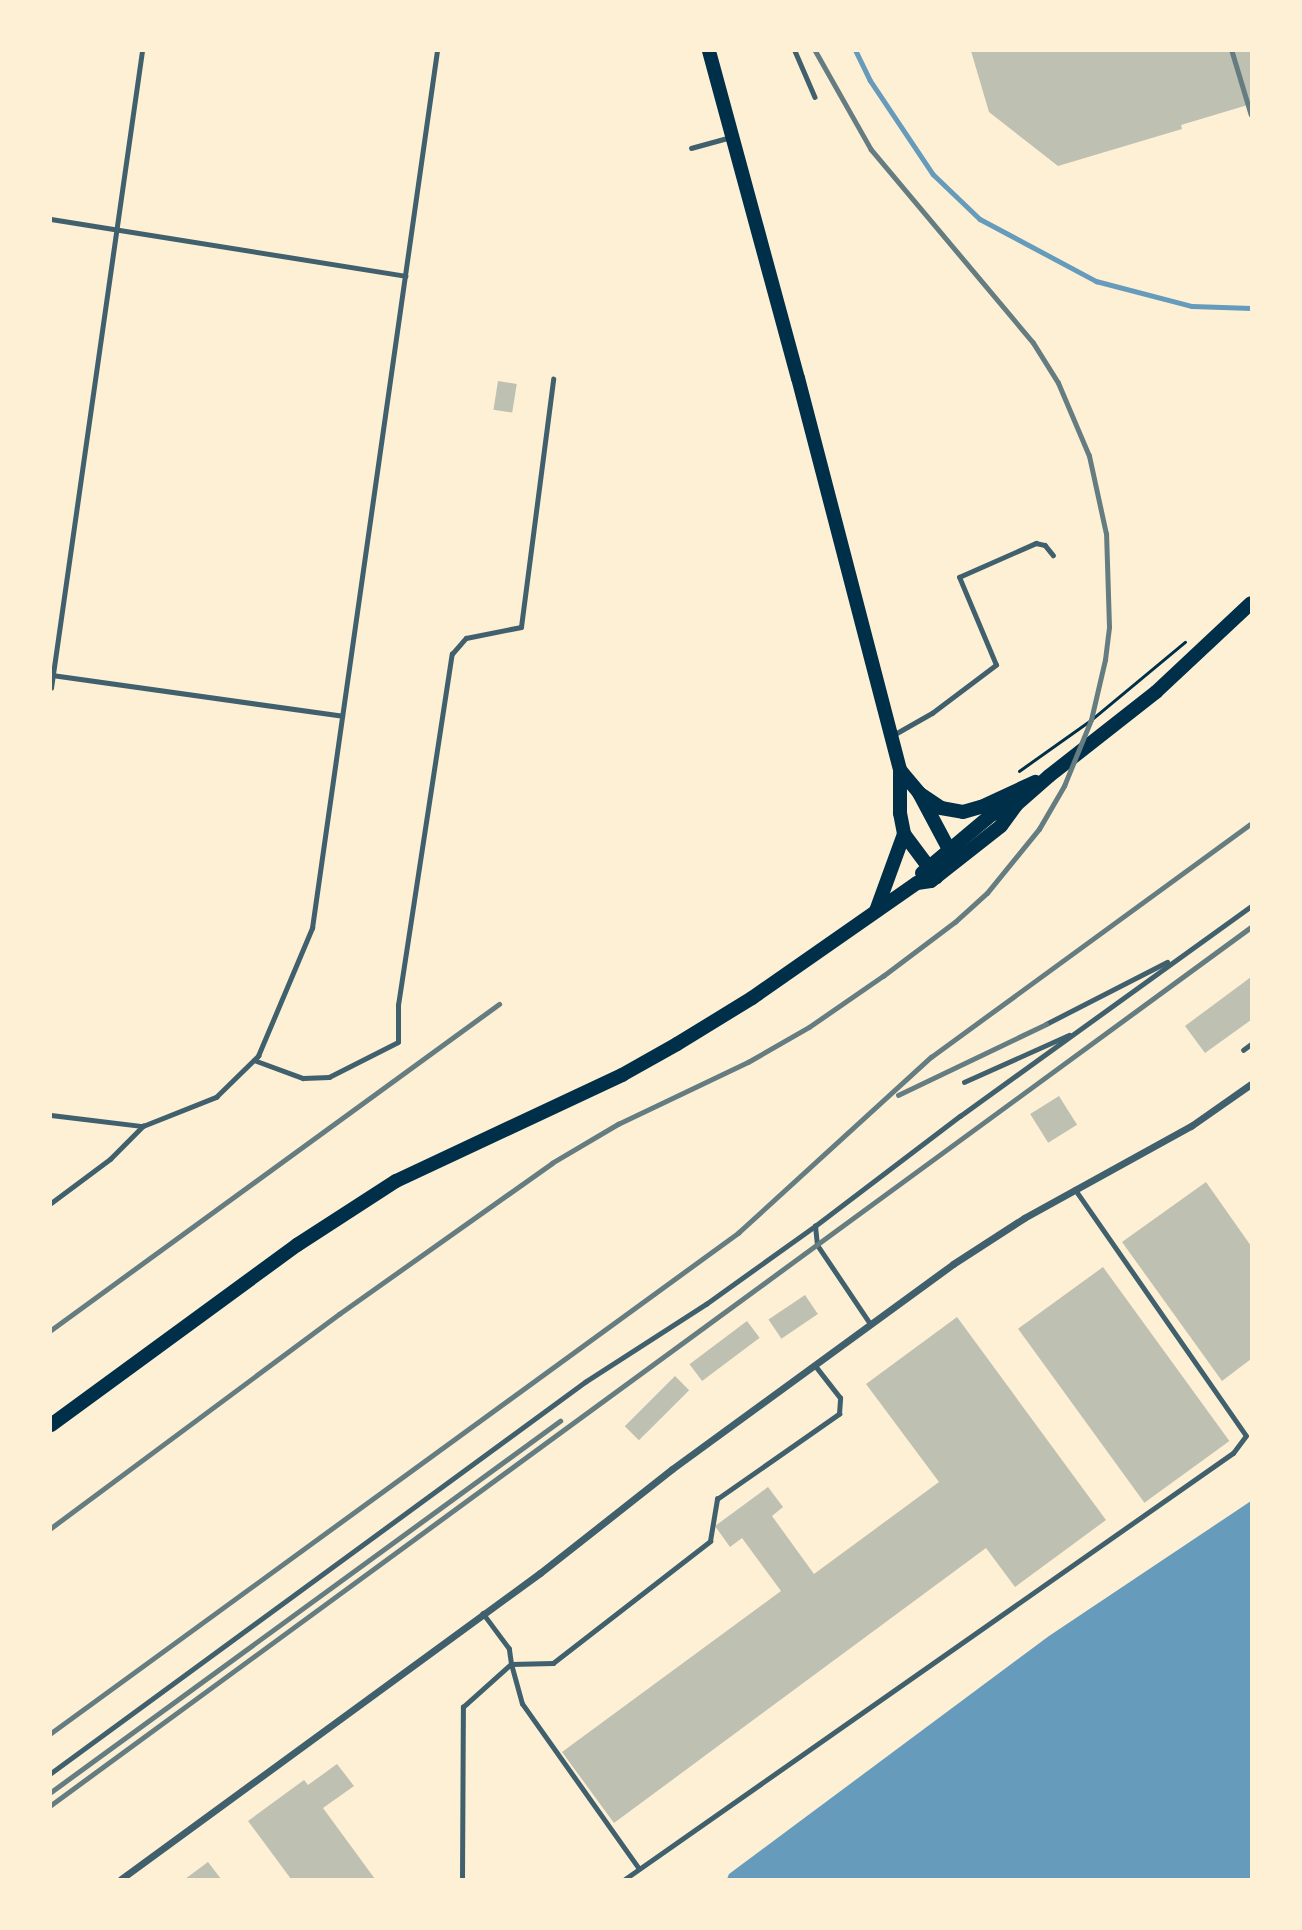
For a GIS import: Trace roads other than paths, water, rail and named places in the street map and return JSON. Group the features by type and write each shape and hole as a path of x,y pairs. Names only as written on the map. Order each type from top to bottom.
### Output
{"main road":[{"path":"709,51 900,770 900,813 904,834 932,872"},
{"path":"51,1425 297,1245 385,1187 444,1156 644,1063 752,998 874,916 952,856 1001,826 1016,805 1049,776 1129,715 1251,603"},
{"path":"900,770 919,793 952,856"},
{"path":"919,793 941,808 963,812 981,807 1049,776"},
{"path":"874,916 892,875 904,834"}],"street":[{"path":"121,1879 483,1614 814,1365 984,1243 1191,1126 1251,1084"}],"lane":[{"path":"51,688 142,51"},
{"path":"51,1203 110,1159 143,1126 216,1097 254,1060 312,928 437,51"},
{"path":"795,51 815,97"},
{"path":"691,148 732,137"},
{"path":"51,219 405,276"},
{"path":"254,1060 303,1078 329,1077 398,1042 398,1005 452,654 466,638 521,627 553,379"},
{"path":"890,736 906,730 932,713 996,665 959,577 1036,543 1045,545 1053,555"},
{"path":"52,674 342,716"},
{"path":"51,1773 585,1382 705,1304 815,1226 960,1116 1251,906"},
{"path":"1046,1024 1180,955"},
{"path":"964,1082 1080,1030"},
{"path":"1243,1049 1251,1044"},
{"path":"51,1115 143,1126"},
{"path":"625,1879 1233,1453 1247,1436 1075,1190"},
{"path":"815,1226 817,1245 870,1324"},
{"path":"462,1879 463,1707 511,1664 553,1663 710,1541 717,1499 839,1414 840,1398 814,1365"},
{"path":"483,1614 509,1648 522,1704 639,1869"}],"water":[{"path":"1251,1501 1251,1879 727,1879 729,1874 1049,1636"}],"waterway":[{"path":"856,51 870,80 933,174 980,219 1096,281 1192,306 1251,308"}],"railway":[{"path":"51,1528 339,1314 552,1163 618,1124 748,1062 809,1027 883,976 955,922 987,893 1039,829 1064,786 1091,720 1105,660 1109,627 1106,534 1089,456 1058,383 1033,343 871,150 815,51"},
{"path":"1232,51 1251,114"},
{"path":"51,1733 738,1233 931,1057 1251,824"},
{"path":"51,1805 1251,927"},
{"path":"51,1330 499,1004"},
{"path":"898,1095 1046,1024"},
{"path":"51,1792 560,1421"}]}
